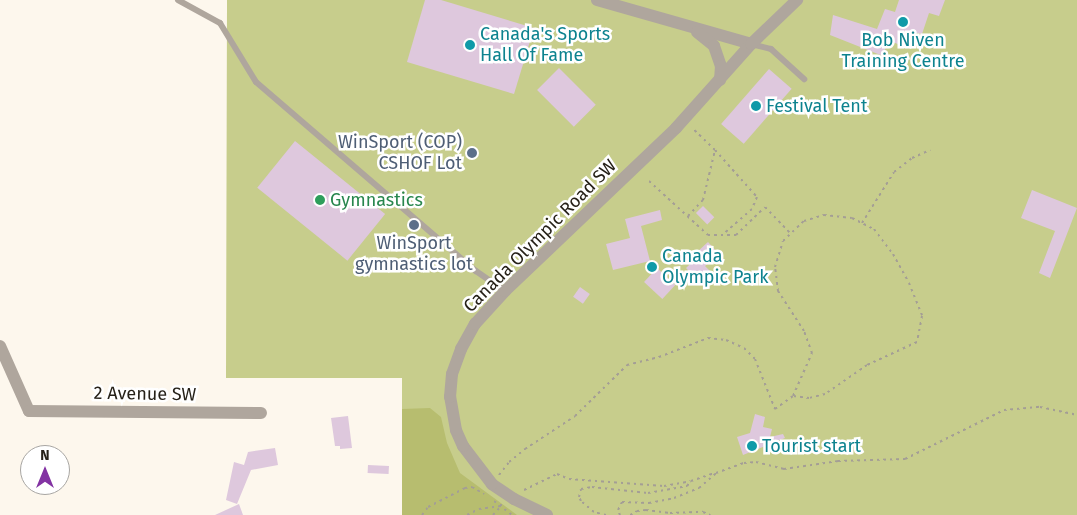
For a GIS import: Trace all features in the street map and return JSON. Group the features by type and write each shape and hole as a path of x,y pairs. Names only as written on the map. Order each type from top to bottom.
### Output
{"street":[{"path":"597,0 751,44"},
{"name":"Canada Olympic Road SW","path":"546,515 492,484 463,446 456,430 450,397 452,374 461,349 475,324 505,291 683,120 751,44 797,0"},
{"path":"692,28 714,46 721,66 720,80"},
{"name":"2 Avenue SW","path":"0,346 29,411 261,413"}],"lane":[{"path":"178,0 220,22 256,82 476,271 505,291"},
{"path":"751,44 770,49 804,79"}],"path":[{"path":"683,120 714,150 757,197 752,209 722,235"},
{"path":"688,216 703,200 714,150"},
{"path":"862,223 894,172 912,158 930,150"},
{"path":"649,181 708,235 736,235 765,208 791,234"},
{"path":"492,484 509,462 576,416 627,365 660,357 708,338 726,340 744,348 755,359 775,409 793,396 812,352 804,331 778,291 775,267 783,241 804,221 824,215 852,218 874,229 894,254 909,283 922,316 917,342 867,365 825,394 809,398 793,396"},
{"path":"467,515 479,509 500,506 502,503 508,505 514,498 533,485 557,474 569,479 664,486 691,481 744,463 756,462 784,469 838,461 905,459 1004,410 1040,407 1077,414"},
{"path":"620,515 618,510 622,502 649,503 674,498 699,488 716,473"},
{"path":"606,515 594,512 581,501 579,498 581,489 592,487 648,493 687,486 691,481"},
{"path":"422,515 428,507 469,487 488,496 512,515"},
{"path":"493,515 500,506"},
{"path":"630,515 637,511 646,510 670,513 703,512 710,515"}],"green space":[{"name":"Canada Olympic Park","path":"227,0 1077,0 1077,515 402,515 402,378 226,378"},
{"path":"430,408 441,417 447,443 460,473 517,515 402,515 402,409"}],"building":[{"name":"Canada's Sports Hall Of Fame","path":"425,0 441,0 534,28 514,94 407,62"},
{"name":"Bob Niven Training Centre","path":"899,0 945,0 939,16 929,13 922,34 911,32 905,47 888,40 883,56 830,35 833,15 877,29 885,9 895,12"},
{"path":"559,68 596,105 574,127 537,90"},
{"name":"Festival Tent","path":"769,69 792,89 744,144 721,124"},
{"name":"Gymnastics","path":"295,141 385,214 347,261 257,188"},
{"path":"1032,190 1077,208 1050,278 1039,273 1055,231 1021,218"},
{"path":"703,206 714,217 707,224 696,213"},
{"path":"660,210 662,220 641,226 650,261 613,270 606,244 630,238 625,219"},
{"path":"708,242 719,254 705,266 710,271 699,282 686,268 699,255 697,252"},
{"path":"657,268 675,285 662,299 644,282"},
{"path":"580,287 590,294 583,304 573,297"},
{"path":"755,414 765,417 763,427 772,429 770,437 783,434 785,438 743,455 737,437 750,433"},
{"path":"348,416 352,448 340,449 340,446 335,446 331,418"},
{"path":"275,448 278,465 251,470 237,504 226,500 234,462 244,465 248,452"},
{"path":"368,465 389,466 389,474 368,473"},
{"path":"239,504 243,515 215,515"}],"place":[{"name":"Bob Niven Training Centre","path":"903,22"},
{"name":"Canada's Sports Hall Of Fame","path":"470,45"},
{"name":"Festival Tent","path":"756,106"},
{"name":"WinSport (COP) CSHOF Lot","path":"472,153"},
{"name":"Gymnastics","path":"320,200"},
{"name":"WinSport gymnastics lot","path":"414,225"},
{"name":"Canada Olympic Park","path":"652,267"},
{"name":"Tourist start","path":"752,446"}]}
